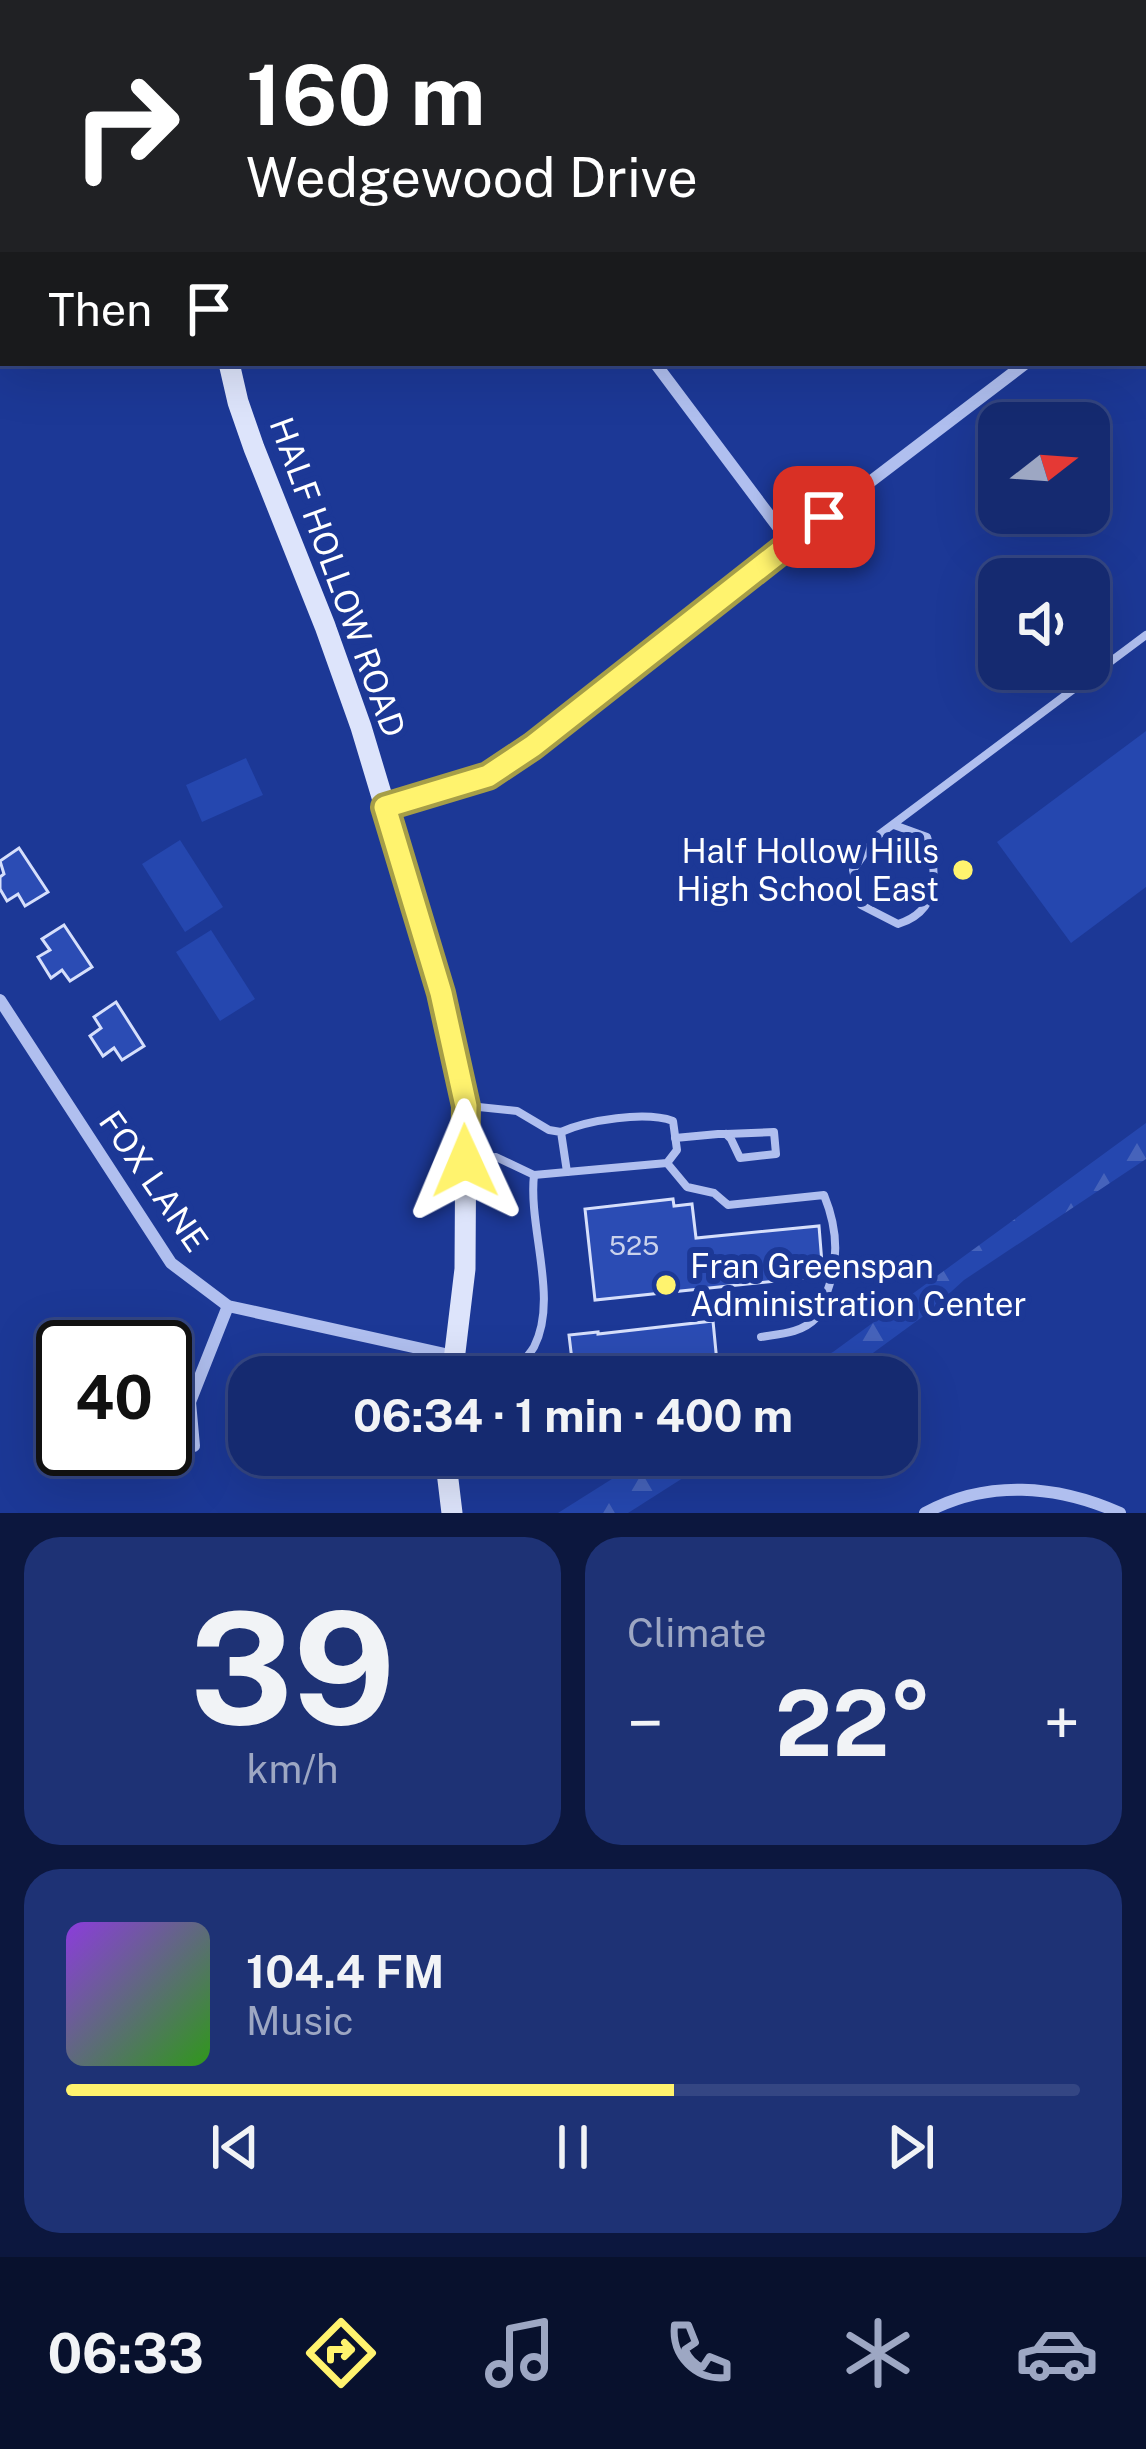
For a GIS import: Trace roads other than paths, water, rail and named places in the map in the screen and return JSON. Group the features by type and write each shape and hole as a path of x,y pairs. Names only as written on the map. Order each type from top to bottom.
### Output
{"street":[{"name":"HALF HOLLOW ROAD","path":"231,366 254,448 361,727 441,993 466,1106 465,1269 454,1356"},
{"path":"657,366 790,543"},
{"path":"385,807 488,776 533,746 1022,366"},
{"name":"FOX LANE","path":"0,1000 171,1263 228,1306 416,1356"},
{"path":"194,1445 190,1402 228,1306"},
{"path":"448,1476 452,1513"},
{"path":"925,1513 964,1496 1023,1489 1072,1496 1120,1513"}],"lane":[{"path":"894,825 927,837 933,856 934,893 915,919 898,924 861,905 853,870 877,837 1146,634"},
{"path":"465,1161 496,1157 534,1175 667,1163 677,1150 673,1121 658,1116 579,1124 561,1132 517,1111 466,1106"},
{"path":"561,1132 567,1172"},
{"path":"675,1138 726,1134 774,1132 776,1154 740,1158 726,1134"},
{"path":"667,1163 687,1187 714,1193 728,1205 824,1196 837,1246 832,1280 818,1317 797,1330 761,1337"},
{"path":"526,1356 534,1346 545,1306 531,1200 534,1175"}],"place":[{"name":"Half Hollow Hills High School East","path":"963,870"},
{"name":"Fran Greenspan Administration Center","path":"666,1285"}]}
